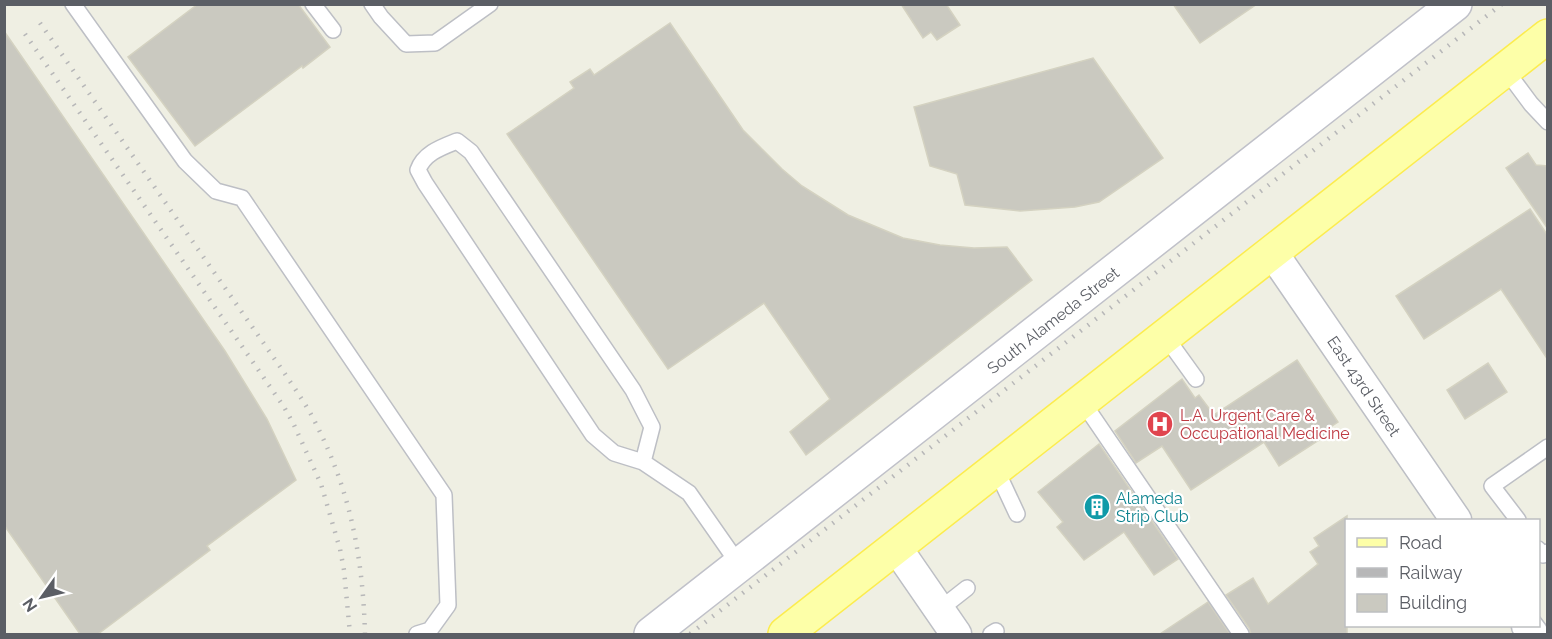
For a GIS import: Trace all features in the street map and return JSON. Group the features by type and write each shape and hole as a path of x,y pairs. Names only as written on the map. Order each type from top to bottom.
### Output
{"main road":[{"path":"785,634 1548,36"}],"street":[{"name":"South Alameda Street","path":"651,634 1455,4"},
{"name":"East 43rd Street","path":"1272,252 1454,519"},
{"path":"896,547 956,634"}],"lane":[{"path":"313,4 333,30"},
{"path":"372,4 406,44 435,43 490,4"},
{"path":"76,6 185,160 216,191 242,198 444,495 448,605 430,630 417,634"},
{"path":"1505,69 1531,104 1548,122"},
{"path":"643,462 652,427 633,390 471,152 457,141 438,148 421,162 418,170 425,183 593,435 614,453 643,462 689,493 740,566"},
{"path":"1165,336 1196,379"},
{"path":"1082,401 1241,634"},
{"path":"1517,519 1492,486 1548,447"},
{"path":"996,469 1017,514"},
{"path":"939,610 967,588"}],"building":[{"path":"198,4 298,4 330,47 195,146 128,57"},
{"path":"901,4 946,4 960,25 937,40 931,32 923,38"},
{"path":"1173,4 1257,4 1200,43"},
{"path":"670,23 743,130 802,186 848,215 903,238 974,248 1007,247 1032,280 806,455 790,432 830,399 764,303 668,369 507,134 574,88 570,82 590,69 594,75"},
{"path":"4,31 225,351 267,419 296,480 207,546 210,550 98,634 80,634 4,525"},
{"path":"1093,58 1163,158 1099,202 1075,207 1020,211 965,205 957,174 930,166 914,107"},
{"path":"1528,153 1536,165 1548,166 1548,229 1506,168"},
{"path":"1530,209 1548,236 1548,360 1501,289 1424,339 1396,296"},
{"path":"1297,360 1338,422 1329,428 1330,433 1279,466 1264,442 1191,490 1162,446 1136,463 1115,431 1182,379 1195,398 1199,395 1214,415"},
{"path":"1488,363 1507,392 1465,419 1447,390"},
{"name":"Alameda Strip Club","path":"1099,444 1178,559 1154,575 1124,532 1084,560 1057,527 1063,522 1038,492"},
{"path":"1347,516 1345,519 1345,627 1347,627 1347,634 1251,634 1226,595 1253,578 1268,604 1318,564 1310,552 1319,546 1314,538"},
{"path":"1208,602 1230,634 1160,634"}],"railway":[{"path":"690,634 1502,4"},
{"path":"40,23 283,371 313,419 329,451 347,502 358,553 365,634"},
{"path":"25,34 284,407 294,425 321,484 340,549 350,634"}],"place":[{"name":"L.A. Urgent Care & Occupational Medicine","path":"1160,424"},
{"name":"Alameda Strip Club","path":"1097,507"}]}
